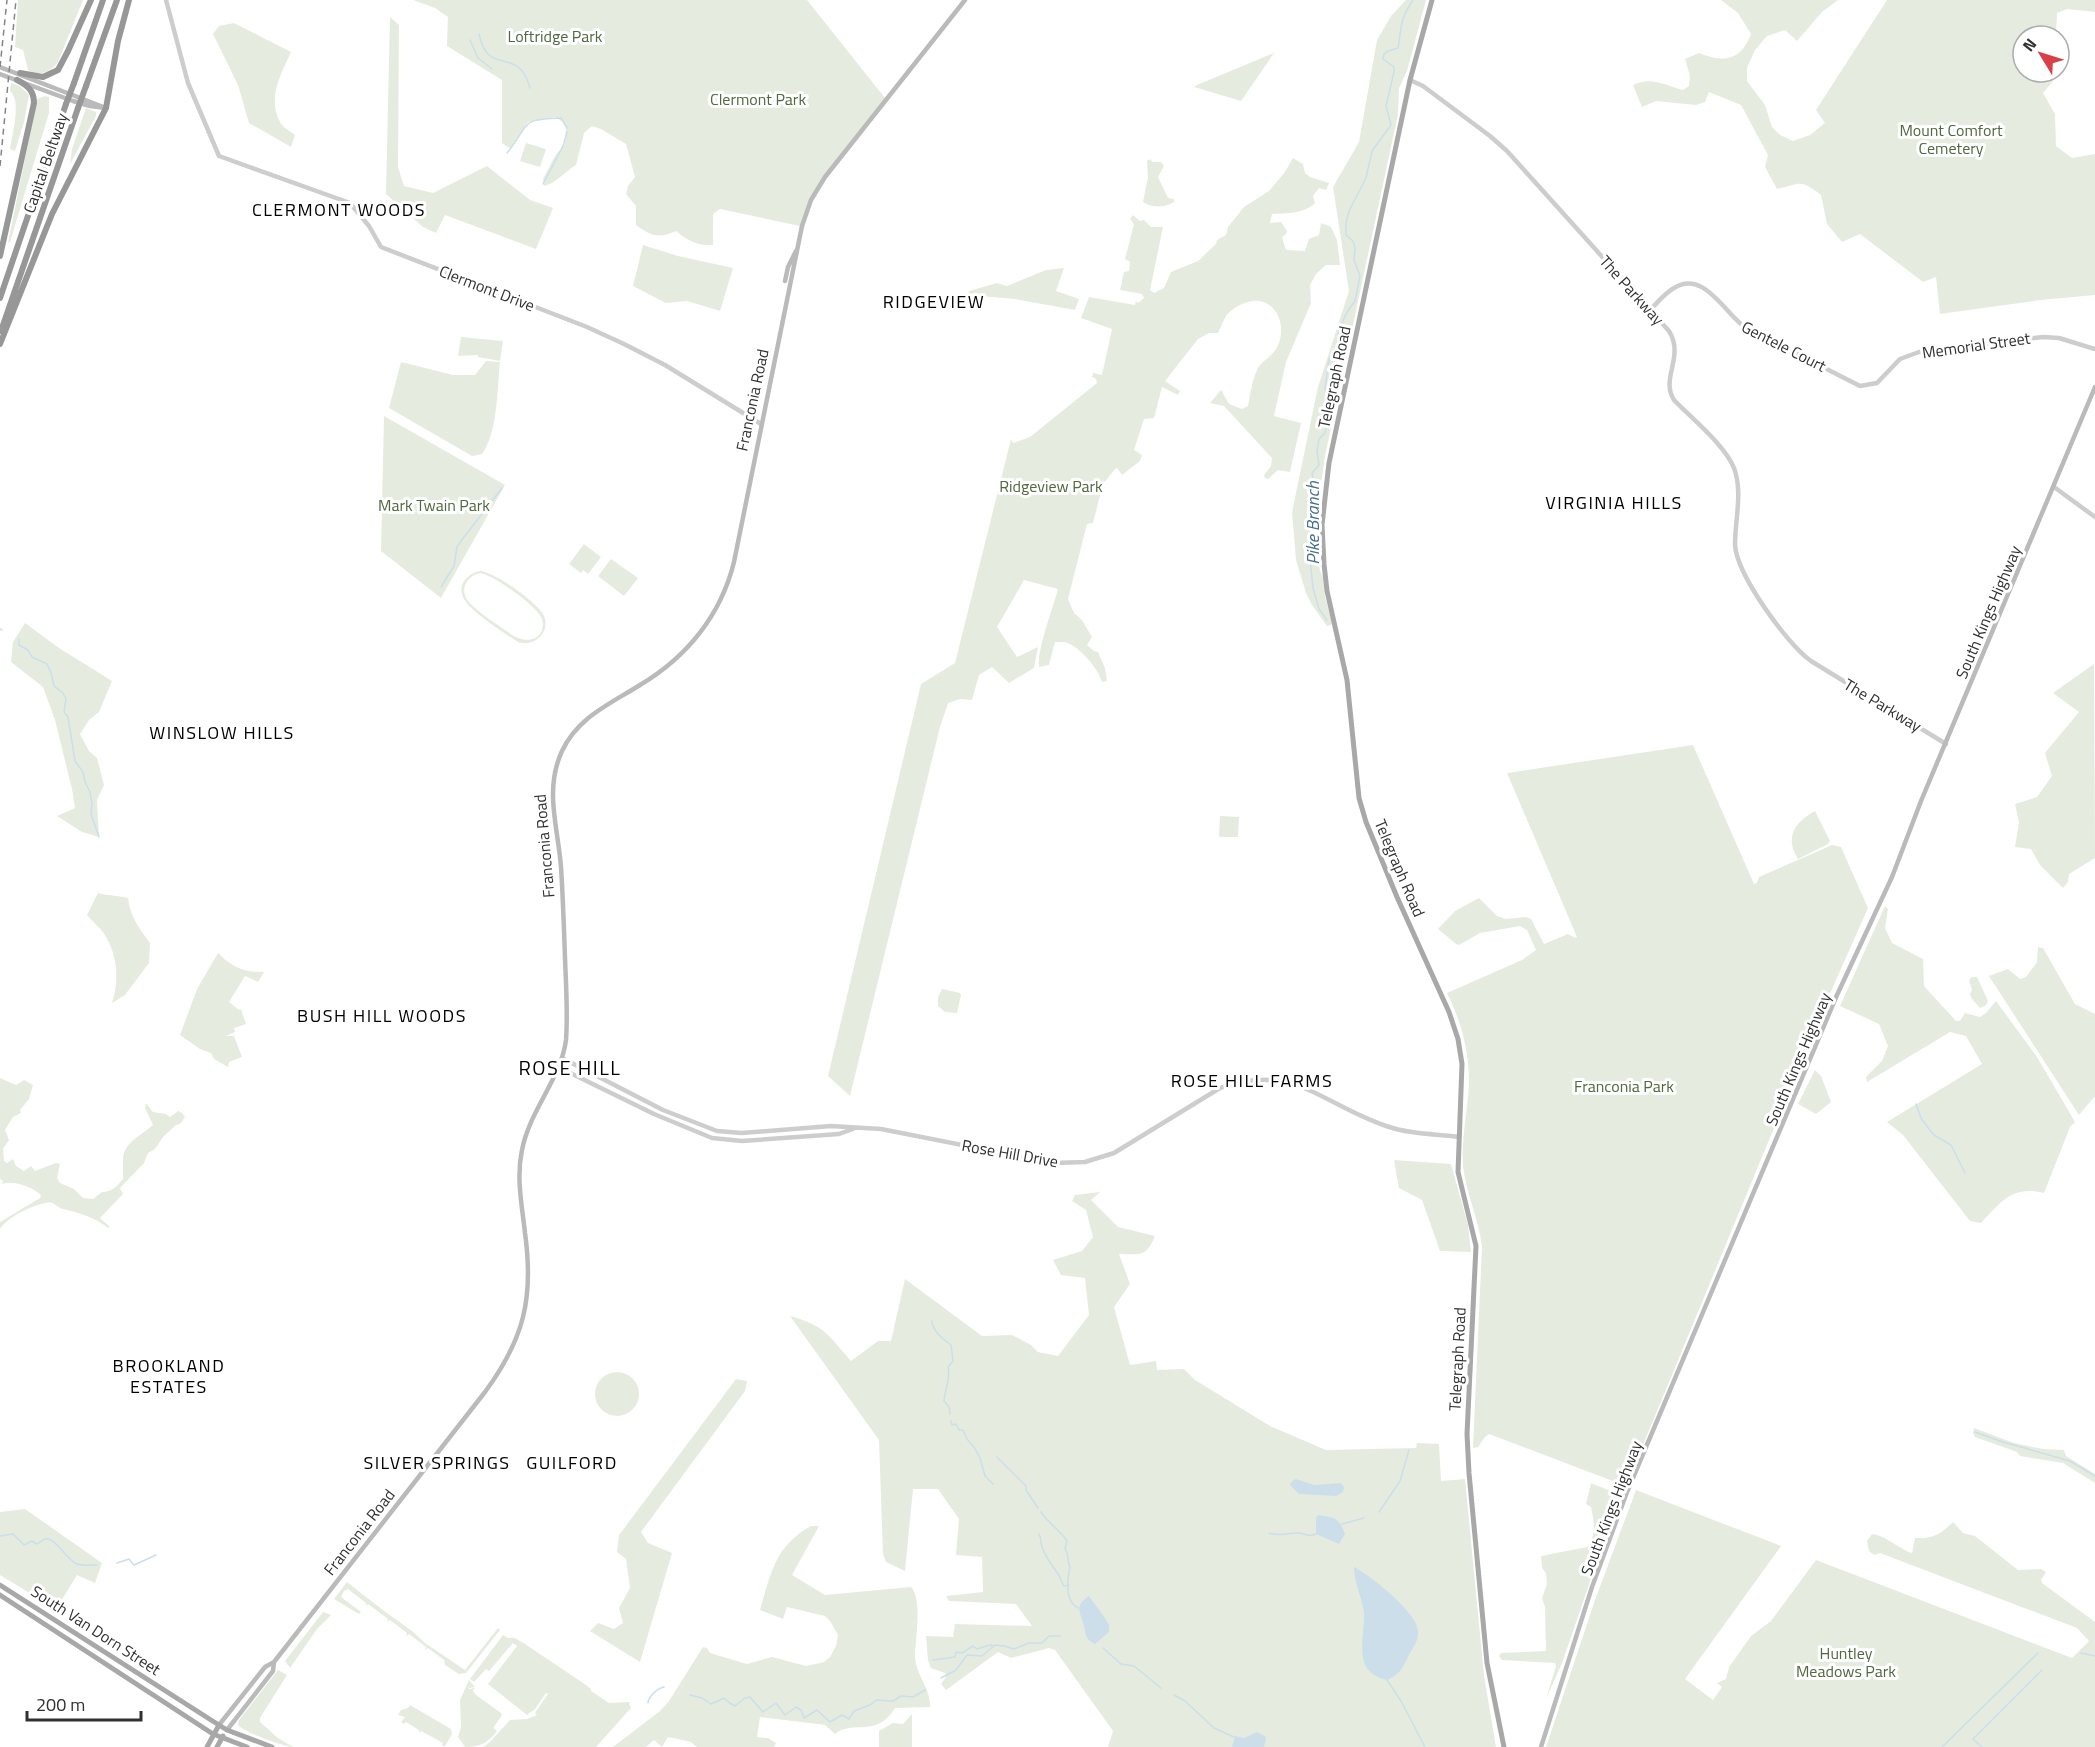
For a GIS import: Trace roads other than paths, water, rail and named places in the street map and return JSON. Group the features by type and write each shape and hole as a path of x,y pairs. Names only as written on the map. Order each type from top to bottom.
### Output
{"highway":[{"path":"18,77 43,77 58,69 92,0"},
{"name":"Capital Beltway","path":"0,298 103,0"},
{"name":"Capital Beltway","path":"0,335 117,0"},
{"path":"0,344 52,214 106,108 129,0"},
{"path":"0,256 34,103 34,96 30,89 18,77"}],"main road":[{"name":"Franconia Road","path":"207,1747 219,1725 265,1667 274,1662 485,1392 509,1353 523,1317 529,1287 528,1257 519,1188 521,1154 529,1123 558,1067 566,1040 562,878 552,797 554,774 558,761 568,740 586,719 641,685 668,665 697,638 710,620 730,574 808,209 825,177 965,0"},
{"name":"Telegraph Road","path":"1432,0 1410,80 1329,463 1322,536 1327,591 1347,680 1359,798 1366,822 1397,897 1456,1032 1462,1064 1459,1176 1476,1246 1467,1450 1487,1663 1504,1747"},
{"path":"0,67 66,99 106,108"},
{"path":"0,74 18,77"},
{"path":"785,281 792,257 798,248"},
{"name":"South Kings Highway","path":"1541,1747 1592,1587 1627,1492 1837,995 1892,877 2095,387"},
{"name":"South Van Dorn Street","path":"0,1585 227,1730 272,1747"},
{"name":"South Van Dorn Street","path":"0,1595 213,1734 248,1747"},
{"name":"Franconia Road","path":"217,1747 227,1730 273,1671 274,1662"}],"street":[{"name":"Clermont Drive","path":"166,0 188,83 219,156 350,203 369,226 381,248 617,341 665,365 761,424"},
{"name":"The Parkway","path":"1410,80 1423,86 1507,151 1669,331 1675,344 1670,378 1671,396 1725,451 1734,468 1738,488 1735,547 1740,567 1784,633 1806,658 1946,744"},
{"name":"Gentele Court","path":"1650,310 1677,286 1687,283 1698,285 1708,291 1733,318 1746,328 1837,373 1854,384 1867,386"},
{"name":"Memorial Street","path":"1867,386 1880,381 1900,359 1919,352 2043,337 2059,338 2095,349"},
{"path":"2054,487 2095,517"},
{"name":"Rose Hill Drive","path":"562,1058 663,1110 711,1130 742,1133 831,1126 900,1132 1054,1163 1081,1163 1104,1157 1121,1150 1220,1088 1262,1078 1299,1086 1391,1127 1459,1137"},
{"name":"Rose Hill Drive","path":"558,1067 654,1114 712,1138 742,1141 839,1134 855,1128"}],"water":[{"path":"1296,1479 1314,1485 1341,1483 1344,1487 1343,1492 1336,1496 1299,1494 1290,1485"},
{"path":"1318,1515 1332,1518 1341,1524 1345,1534 1339,1544 1316,1534"},
{"path":"1354,1567 1392,1595 1416,1623 1418,1635 1415,1645 1400,1671 1387,1680 1368,1670 1364,1662 1362,1644 1364,1613"},
{"path":"1089,1596 1109,1625 1109,1632 1095,1644 1086,1636 1079,1609 1081,1603"},
{"path":"1257,1732 1265,1736 1264,1747 1232,1747 1235,1736 1244,1738"}],"waterway":[{"name":"Pike Branch","path":"1327,620 1319,609 1313,588 1310,559 1313,545 1309,529 1311,496 1314,486 1312,473 1319,465 1317,451 1319,439 1325,433 1329,412 1335,405 1325,389 1329,359 1336,351 1339,330 1355,301 1360,276 1354,260 1353,241 1346,235 1346,223 1349,211 1366,178 1372,151 1391,125 1386,106 1394,67 1383,59 1384,54 1388,51 1398,48 1403,19 1413,0"},
{"path":"479,34 487,53 493,58 519,68 525,75 530,88"},
{"path":"470,40 478,58 492,69"},
{"path":"507,153 523,129 531,122 561,118 567,128"},
{"path":"543,184 563,146 567,132"},
{"path":"441,587 454,566 457,547 502,488"},
{"path":"19,639 19,645 28,650 32,657 47,664 54,686 63,693 66,699 64,712 68,717 75,761 83,772 90,792 91,814 99,837"},
{"path":"1916,1104 1921,1118 1934,1135 1951,1145 1965,1173"},
{"path":"932,1321 936,1332 951,1345 953,1361 948,1367 944,1401 949,1407 950,1414"},
{"path":"951,1421 952,1425 956,1424 959,1430 963,1430 980,1458 985,1476 993,1484"},
{"path":"1975,1432 2070,1461 2095,1476"},
{"path":"1379,1512 1400,1481 1409,1450"},
{"path":"997,1457 1026,1486 1026,1490 1038,1508"},
{"path":"1041,1512 1067,1541 1065,1549 1070,1567 1068,1590 1071,1601 1078,1608"},
{"path":"1342,1524 1364,1518"},
{"path":"1269,1533 1316,1534"},
{"path":"0,1536 13,1534 24,1545 32,1541 37,1544 49,1539 73,1562 97,1565"},
{"path":"1039,1534 1048,1559 1064,1586 1069,1585"},
{"path":"117,1563 129,1559 134,1565 156,1555"},
{"path":"941,1678 956,1670 967,1655 982,1656 995,1645 1014,1649 1029,1643 1042,1643 1049,1636 1060,1636"},
{"path":"933,1660 955,1657 956,1652 962,1653 973,1646 977,1649 993,1646"},
{"path":"1103,1648 1121,1664 1134,1666 1161,1688"},
{"path":"1942,1747 2038,1653"},
{"path":"2081,1653 2095,1656"},
{"path":"1982,1747 1973,1739 2042,1670"},
{"path":"1387,1680 1401,1701 1425,1747"},
{"path":"648,1703 654,1693 664,1687"},
{"path":"690,1695 702,1698 711,1704 724,1698 735,1706 750,1697 763,1712 776,1703 785,1715 796,1707 801,1710 804,1718 817,1710 830,1722 842,1715 849,1719 854,1711 876,1700 893,1701 901,1696 913,1697 925,1690"},
{"path":"1174,1695 1185,1701 1214,1728 1234,1737"}],"railway":[{"path":"0,67 7,0"},
{"path":"0,166 16,0"}],"district":[{"name":"CLERMONT WOODS","path":"339,209"},
{"name":"RIDGEVIEW","path":"934,301"},
{"name":"VIRGINIA HILLS","path":"1614,502"},
{"name":"WINSLOW HILLS","path":"222,732"},
{"name":"BUSH HILL WOODS","path":"382,1015"},
{"name":"ROSE HILL","path":"570,1067"},
{"name":"ROSE HILL FARMS","path":"1252,1080"},
{"name":"BROOKLAND ESTATES","path":"169,1375"},
{"name":"SILVER SPRINGS","path":"437,1462"},
{"name":"GUILFORD","path":"572,1462"}],"park label":[{"name":"Loftridge Park","path":"555,36"},
{"name":"Clermont Park","path":"758,99"},
{"name":"Mount Comfort Cemetery","path":"1951,139"},
{"name":"Ridgeview Park","path":"1051,486"},
{"name":"Mark Twain Park","path":"434,505"},
{"name":"Franconia Park","path":"1624,1086"},
{"name":"Huntley Meadows Park","path":"1846,1662"}]}
